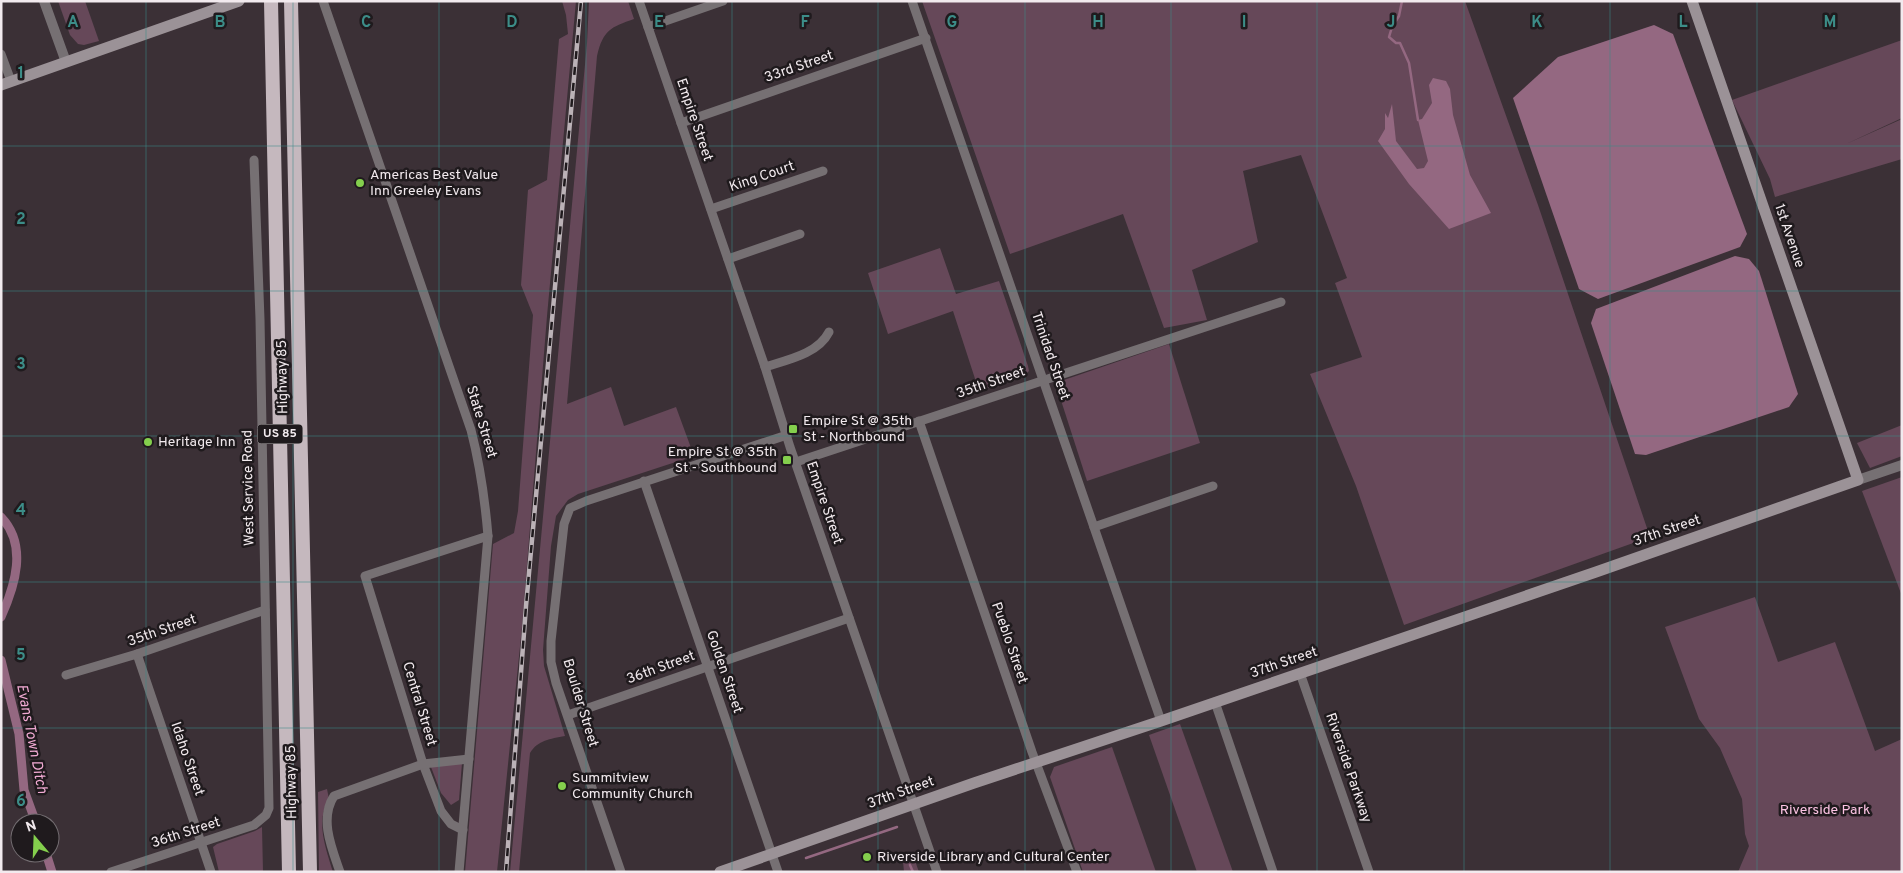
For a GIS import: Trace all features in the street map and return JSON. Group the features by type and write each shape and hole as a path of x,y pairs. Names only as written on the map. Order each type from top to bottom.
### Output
{"highway":[{"name":"Highway 85","path":"271,1 289,872"},
{"name":"Highway 85","path":"291,1 311,868"}],"main road":[{"path":"6,83 239,1"},
{"name":"1st Avenue","path":"1692,1 1858,480"},
{"name":"37th Street","path":"720,872 1858,480"}],"street":[{"path":"44,1 66,62"},
{"name":"State Street","path":"323,1 470,430 480,469 486,504 488,536 459,872"},
{"name":"Empire Street","path":"638,1 711,209 936,872"},
{"path":"648,27 723,1"},
{"name":"Trinidad Street","path":"912,1 1161,721"},
{"name":"33rd Street","path":"681,123 926,38"},
{"path":"1,54 6,83"},
{"name":"West Service Road","path":"254,160 260,320 266,610 269,808 266,815"},
{"name":"King Court","path":"711,209 823,171"},
{"path":"728,259 800,234"},
{"name":"35th Street","path":"796,462 1281,302"},
{"path":"765,368 806,353 824,342 829,332"},
{"name":"Pueblo Street","path":"919,421 1036,762 1077,872"},
{"path":"644,481 787,435"},
{"path":"1858,480 1902,465"},
{"name":"Boulder Street","path":"621,872 556,683 551,655 564,524 570,508 644,481"},
{"name":"Golden Street","path":"644,481 778,872"},
{"path":"1094,527 1213,486"},
{"name":"Central Street","path":"463,830 451,824 441,810 423,764 365,576 488,536"},
{"name":"35th Street","path":"66,676 266,610"},
{"name":"36th Street","path":"568,714 849,618"},
{"name":"Idaho Street","path":"137,654 211,872"},
{"name":"Riverside Parkway","path":"1300,673 1369,872"},
{"path":"1216,702 1273,872"},
{"path":"340,872 329,839 329,809 334,796 423,764 469,759"},
{"name":"36th Street","path":"111,872 254,825 266,815"}],"green space":[{"path":"58,1 85,1 99,41 84,45 78,44 70,35"},
{"path":"562,1 576,1 547,316 522,627 497,872 465,872 493,544 514,533 518,511 533,315 521,285 528,190 547,180 559,39 568,34"},
{"path":"589,1 628,1 634,19 619,24 605,35 597,56 567,404 611,387 624,426 676,407 694,456 578,494 568,500 556,516 551,546 543,650 544,666 565,736 549,739 537,745 530,753 519,872 510,872 587,43"},
{"path":"922,1 1465,1 1538,205 1650,537 1404,625 1356,486 1310,374 1362,357 1335,283 1347,278 1301,155 1243,171 1258,242 1192,270 1207,320 1164,328 1123,214 1010,254"},
{"path":"1902,40 1902,118 1846,144 1902,119 1902,159 1775,197 1770,179 1732,100"},
{"path":"940,248 956,294 999,281 1028,366 1029,371 1024,376 979,391 953,311 888,334 868,273"},
{"path":"1169,344 1200,443 1087,481 1058,391 1059,384 1064,380"},
{"path":"1902,425 1902,456 1870,468 1857,443"},
{"path":"1902,477 1902,596 1862,491"},
{"name":"Riverside Park","path":"1755,597 1778,662 1835,642 1875,751 1902,739 1902,872 1738,872 1749,846 1745,834 1742,799 1720,748 1699,719 1665,627"},
{"path":"1180,724 1233,872 1197,872 1149,735"},
{"path":"1112,747 1156,872 1083,872 1050,777 1054,767"},
{"path":"462,763 459,800 451,805 441,793 431,767"},
{"path":"327,789 329,799 325,808 322,826 325,845 333,872 319,872 318,792"},
{"path":"262,827 263,872 219,872 213,847"},
{"path":"913,855 919,872 913,872 910,864 912,872 904,872 903,861"}],"shaded area":[{"path":"1654,25 1673,34 1747,234 1740,247 1598,299 1579,289 1513,98 1558,57"},
{"path":"1433,78 1446,81 1450,89 1453,115 1470,175 1491,213 1449,229 1409,184 1378,141 1385,129 1385,113 1388,118 1392,104 1396,141 1417,169 1424,168 1428,161 1418,120 1422,119 1432,103 1429,85"},
{"path":"1735,256 1749,259 1759,271 1798,394 1789,407 1646,455 1635,454 1591,323 1596,309"}],"waterway":[{"path":"1402,1 1399,16 1392,27 1389,37 1396,43 1400,43 1409,63 1418,120"},
{"name":"Evans Town Ditch","path":"1,517 9,528 17,553 11,592 1,617"},
{"name":"Evans Town Ditch","path":"1,660 19,734 24,790 32,813"},
{"path":"806,858 897,827"},
{"name":"Evans Town Ditch","path":"49,863 52,872"},
{"path":"910,865 913,872"}],"railway":[{"path":"506,872 526,606 581,1"}],"place":[{"name":"Americas Best Value Inn Greeley Evans","path":"360,183"},
{"name":"Empire St @ 35th St - Northbound","path":"793,429"},
{"name":"Heritage Inn","path":"148,442"},
{"name":"Empire St @ 35th St - Southbound","path":"787,460"},
{"name":"Summitview Community Church","path":"562,786"},
{"name":"Riverside Library and Cultural Center","path":"867,857"}]}
